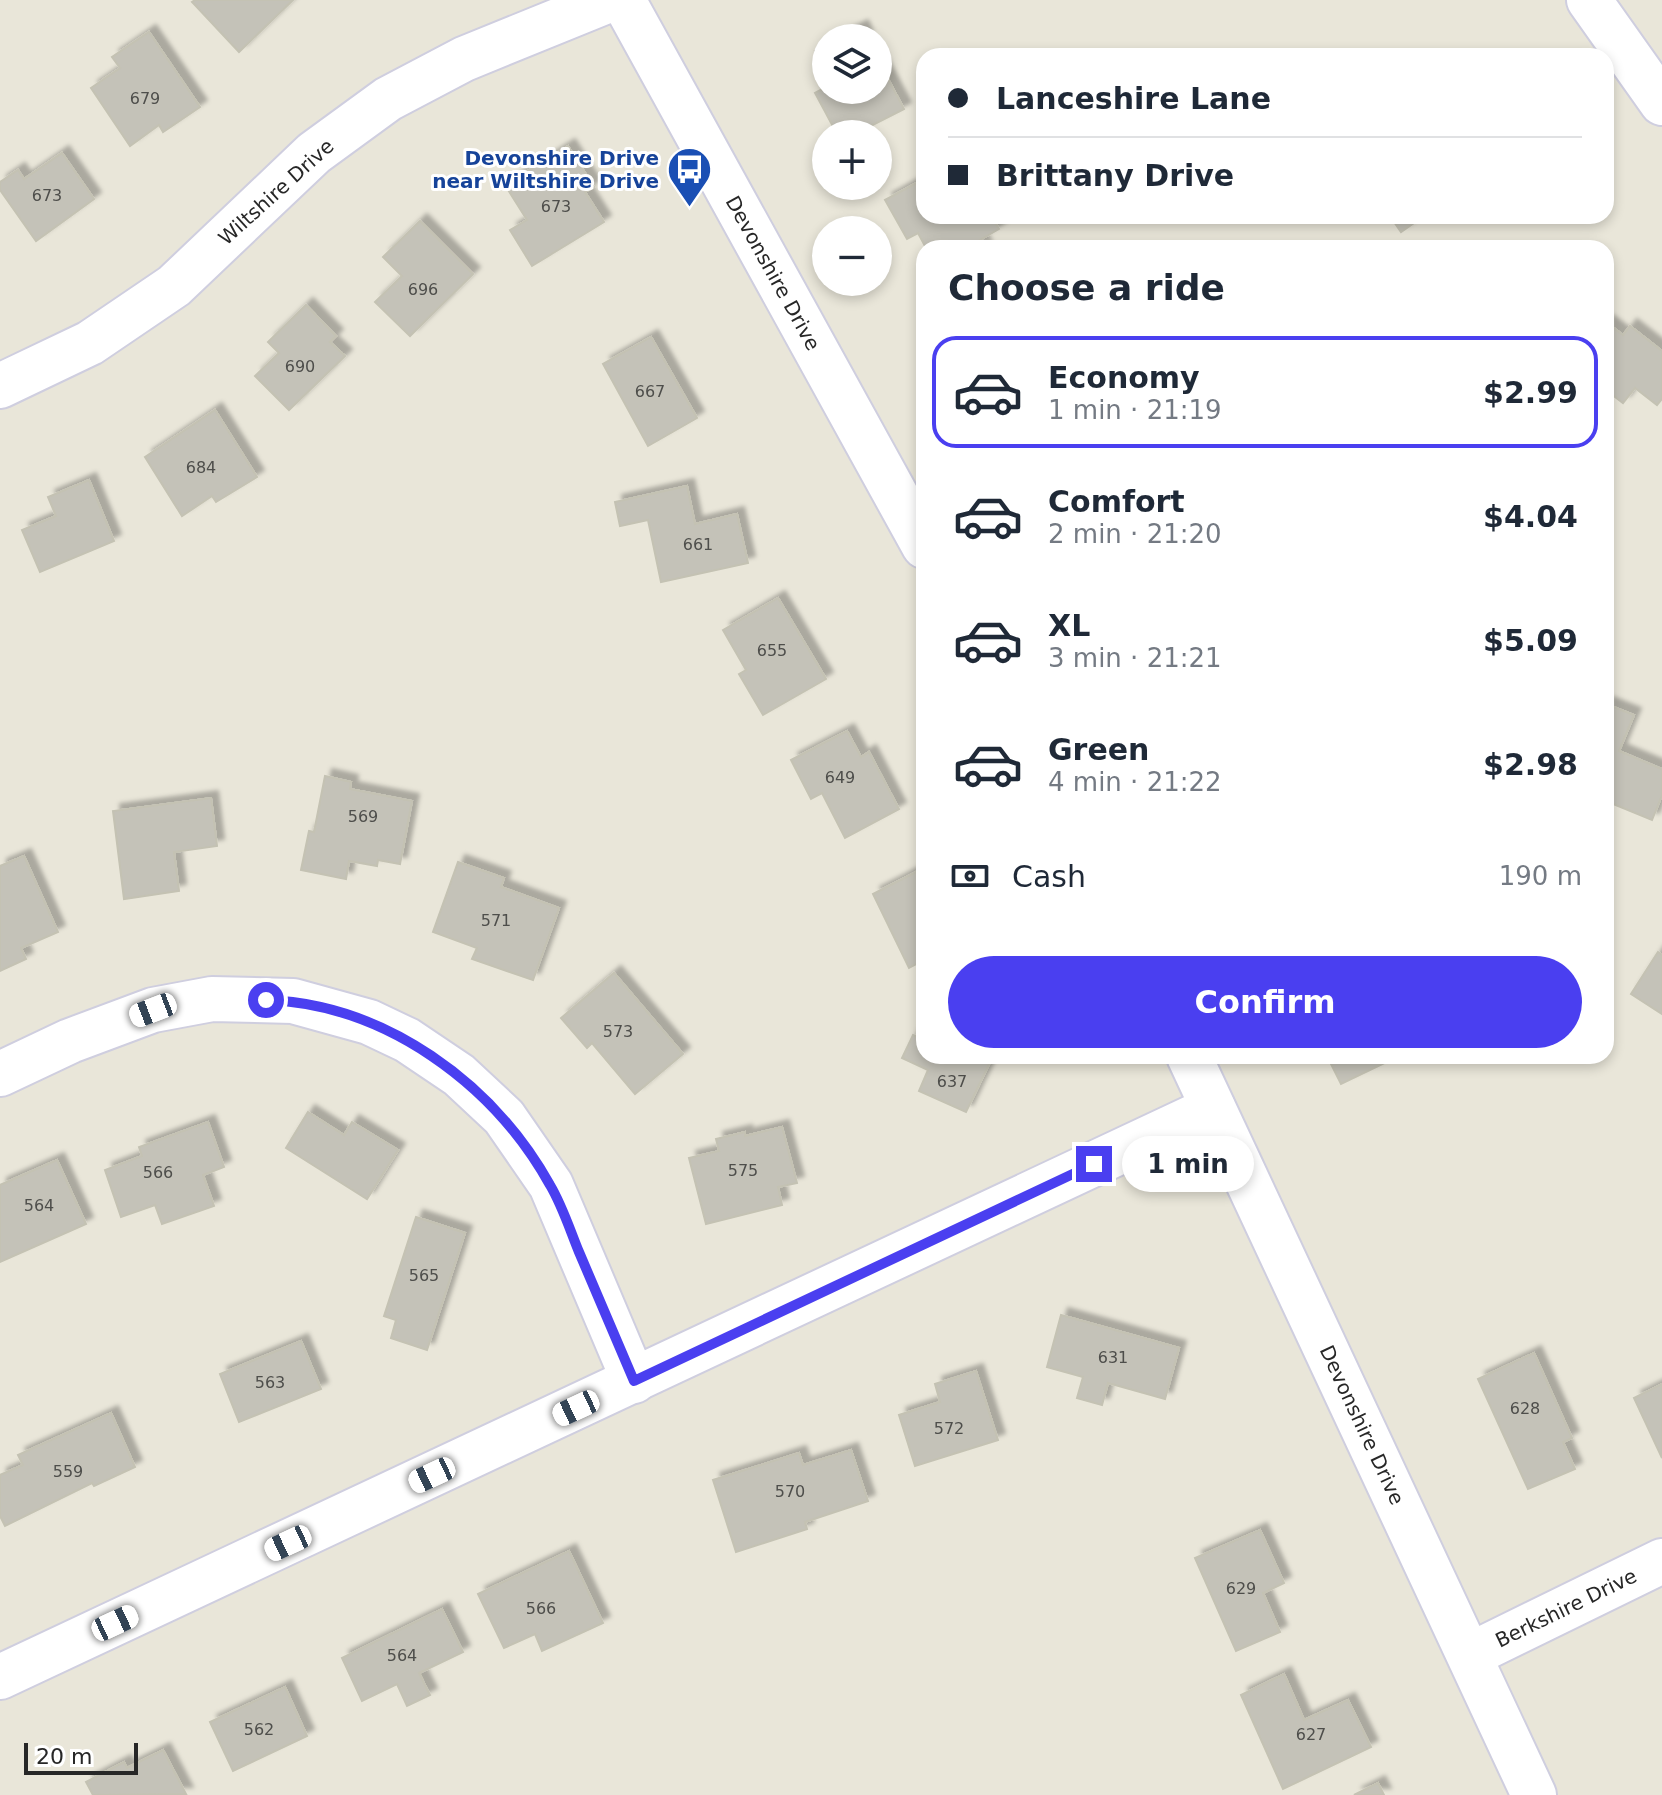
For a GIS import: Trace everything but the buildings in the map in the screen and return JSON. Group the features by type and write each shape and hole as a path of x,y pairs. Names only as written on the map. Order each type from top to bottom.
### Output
{"street":[{"name":"Wiltshire Drive","path":"0,386 90,343 174,286 314,153 388,99 464,59 609,0"},
{"name":"Devonshire Drive","path":"623,0 916,531"},
{"path":"1589,0 1662,103"},
{"path":"0,1074 70,1041 153,1010 212,999 293,1001 369,1022 407,1040 459,1075 504,1117 551,1185 634,1381"},
{"name":"Devonshire Drive","path":"1193,1064 1534,1795"},
{"path":"0,1677 1213,1108"},
{"name":"Berkshire Drive","path":"1470,1655 1662,1561"}],"place":[{"name":"Devonshire Drive near Wiltshire Drive","path":"690,209"}],"route":[{"path":"266,1000 293,1001 369,1022 407,1040 459,1075 504,1117 551,1185 634,1381 1094,1164"}]}
